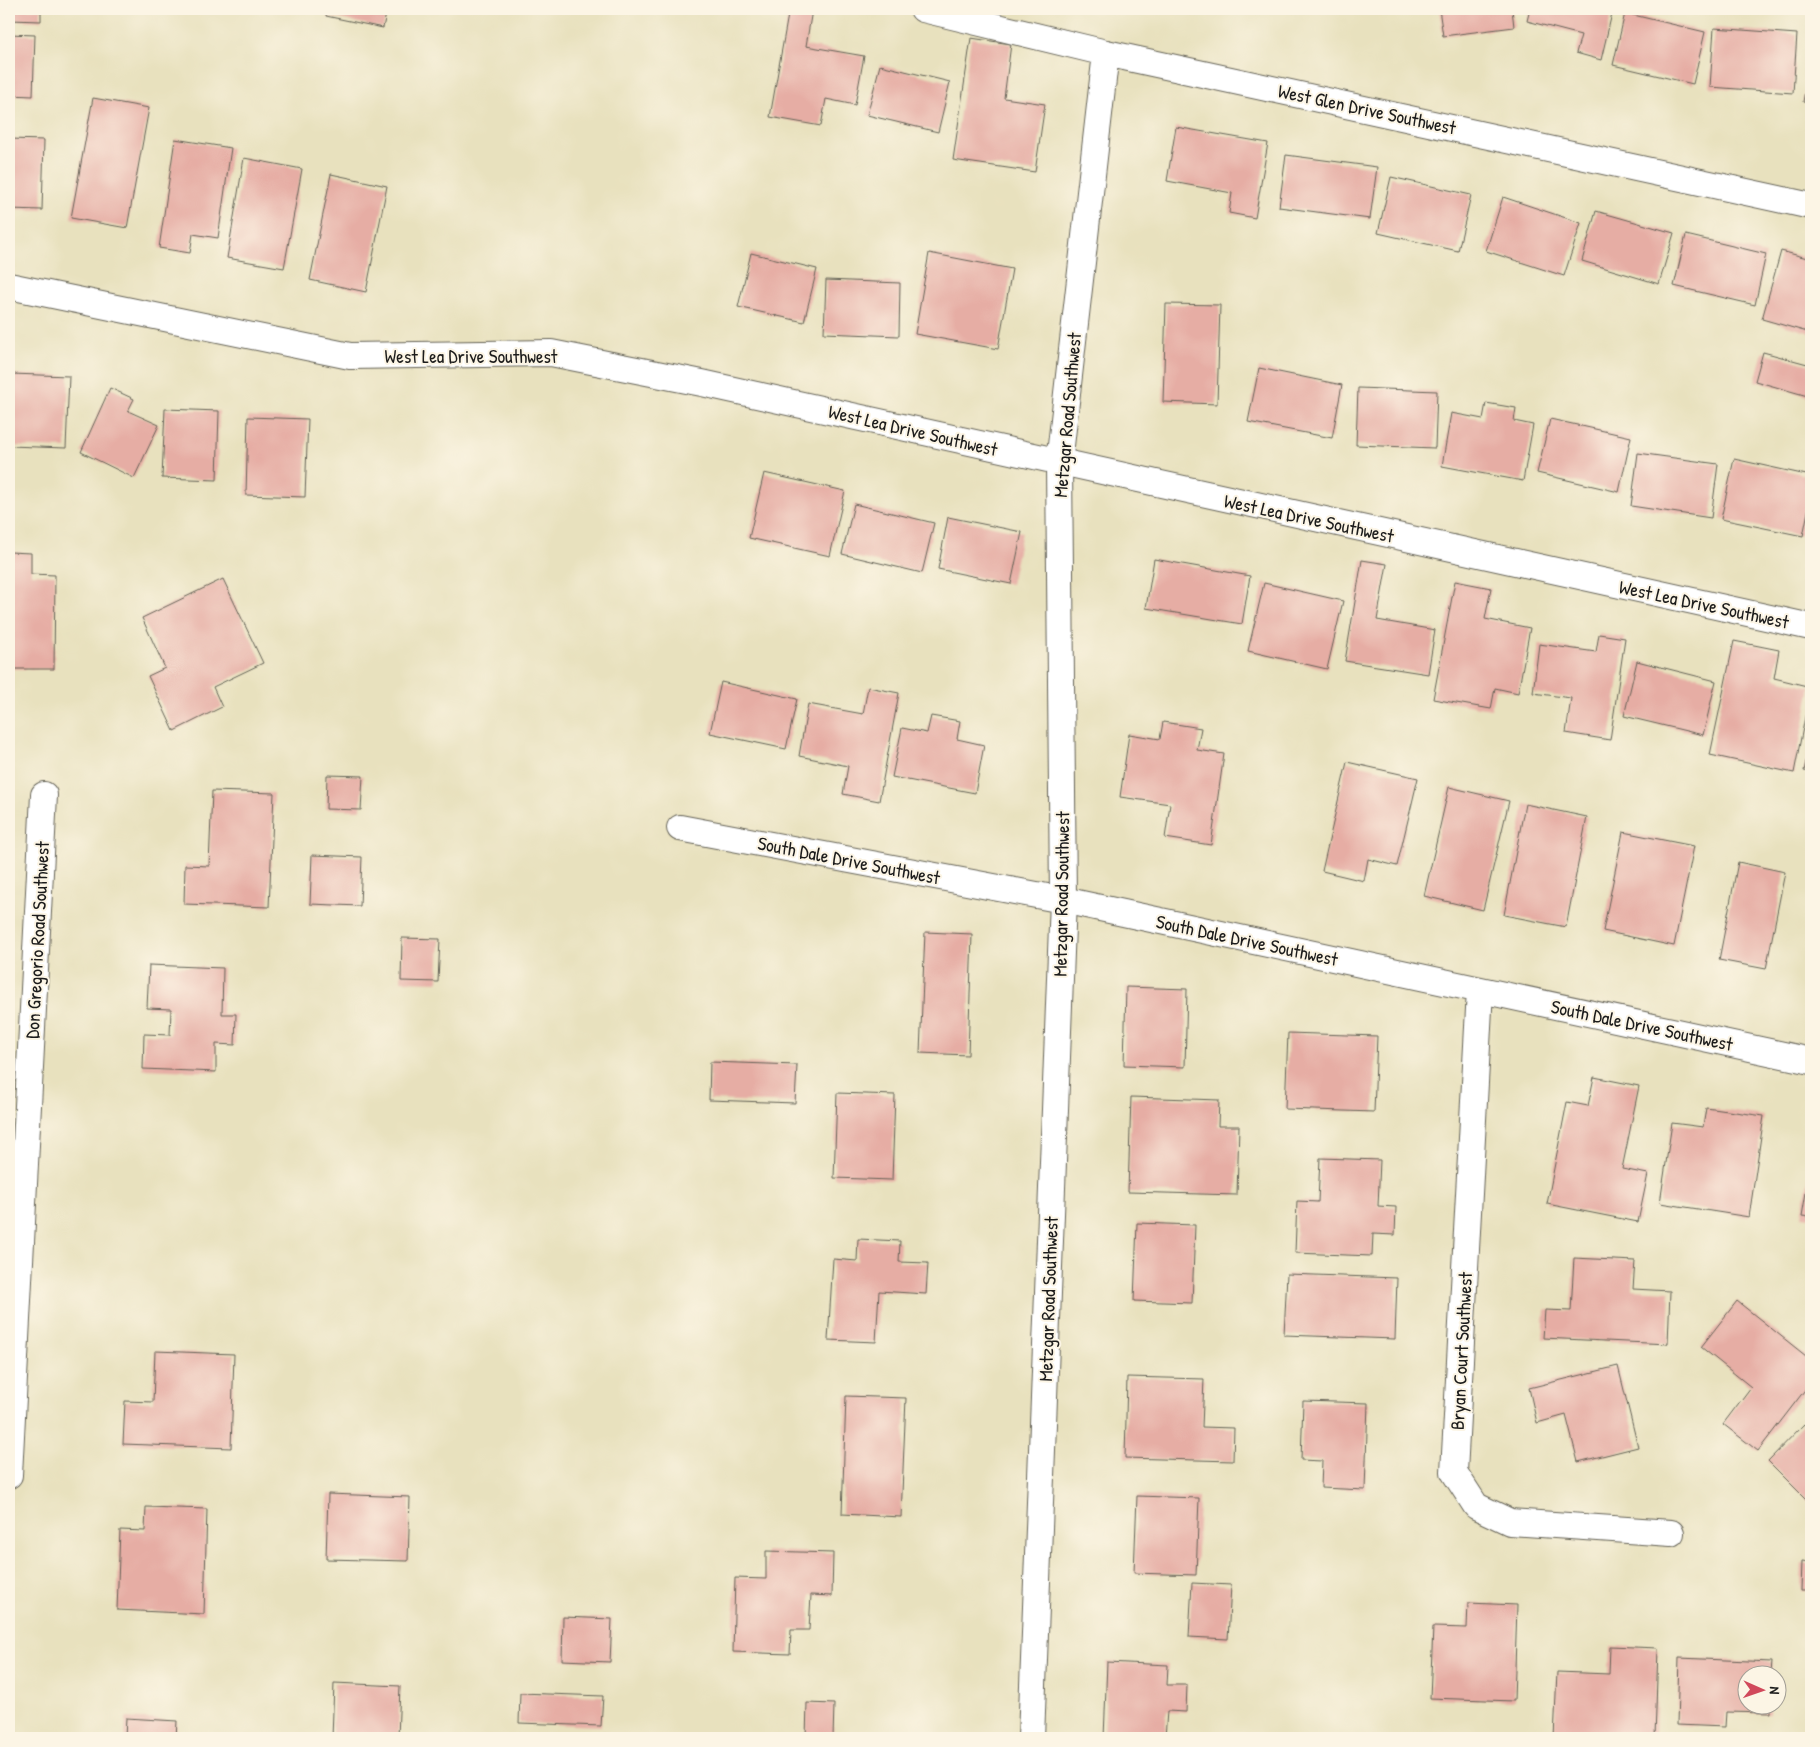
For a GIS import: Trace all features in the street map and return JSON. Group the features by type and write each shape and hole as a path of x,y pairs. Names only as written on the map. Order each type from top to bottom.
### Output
{"street":[{"name":"West Glen Drive Southwest","path":"923,9 1106,53 1811,206"},
{"name":"Metzgar Road Southwest","path":"1031,1738 1063,900 1059,463 1106,53"},
{"name":"West Lea Drive Southwest","path":"9,286 350,356 551,353 702,383 1811,628"},
{"name":"Don Gregorio Road Southwest","path":"9,1475 44,795"},
{"name":"South Dale Drive Southwest","path":"680,828 1063,900 1811,1061"},
{"name":"Bryan Court Southwest","path":"1480,990 1454,1472 1476,1506 1510,1522 1671,1533"}],"building":[{"path":"9,9 41,9 41,21 9,20"},
{"path":"327,9 387,9 383,28 326,16"},
{"path":"789,9 812,10 806,46 864,56 855,105 826,99 821,126 770,117"},
{"path":"1439,9 1512,9 1514,27 1443,36"},
{"path":"1530,9 1613,9 1601,60 1576,53 1581,35 1527,21"},
{"path":"1625,13 1705,32 1693,84 1613,65"},
{"path":"1714,28 1797,34 1793,93 1710,87"},
{"path":"9,34 35,35 33,96 9,95"},
{"path":"971,38 1011,44 1004,98 1045,104 1035,172 953,160"},
{"path":"1811,63 1811,104 1803,102"},
{"path":"880,65 950,82 938,132 867,115"},
{"path":"93,98 149,108 127,228 71,218"},
{"path":"1176,127 1268,143 1255,218 1229,213 1232,193 1167,181"},
{"path":"9,139 44,140 42,210 9,209"},
{"path":"175,139 231,148 218,238 193,234 190,253 159,248"},
{"path":"1286,155 1377,167 1370,219 1279,207"},
{"path":"244,158 302,169 284,268 227,258"},
{"path":"331,174 387,186 366,292 310,280"},
{"path":"1391,177 1471,195 1458,251 1378,233"},
{"path":"1503,197 1581,223 1564,276 1486,251"},
{"path":"1596,211 1674,233 1659,284 1582,261"},
{"path":"1686,235 1766,254 1755,305 1674,286"},
{"path":"1781,251 1811,259 1811,333 1762,319"},
{"path":"751,253 817,269 804,322 738,307"},
{"path":"929,253 1012,269 998,349 915,334"},
{"path":"826,280 900,283 899,336 824,333"},
{"path":"1166,304 1220,305 1217,404 1163,402"},
{"path":"1763,352 1811,365 1811,397 1755,381"},
{"path":"1259,368 1342,385 1332,438 1248,422"},
{"path":"11,374 69,376 66,448 9,446"},
{"path":"110,388 134,399 128,411 159,425 134,478 81,452"},
{"path":"1358,388 1437,391 1435,448 1356,445"},
{"path":"1486,403 1516,408 1514,421 1533,425 1523,481 1442,466 1451,413 1483,419"},
{"path":"165,409 219,411 217,480 162,478"},
{"path":"248,417 308,419 305,497 246,495"},
{"path":"1550,419 1631,437 1619,492 1537,473"},
{"path":"1638,453 1718,464 1711,518 1631,506"},
{"path":"1734,459 1811,476 1811,497 1803,536 1721,519"},
{"path":"764,473 845,491 830,556 749,538"},
{"path":"854,504 934,523 922,573 842,554"},
{"path":"948,517 1022,532 1011,584 938,569"},
{"path":"9,552 31,553 31,574 55,575 54,669 9,669"},
{"path":"1154,559 1250,576 1242,624 1146,608"},
{"path":"1362,560 1387,564 1377,620 1435,630 1428,674 1345,661"},
{"path":"223,579 263,663 213,687 222,707 174,731 148,676 165,668 142,618"},
{"path":"1455,581 1491,588 1485,619 1530,628 1518,693 1495,688 1491,709 1433,699"},
{"path":"1264,583 1343,601 1327,669 1248,651"},
{"path":"1599,634 1625,638 1610,740 1566,733 1571,698 1533,693 1539,644 1596,652"},
{"path":"1734,641 1779,650 1774,678 1811,687 1794,773 1710,755"},
{"path":"1637,661 1716,681 1703,735 1624,716"},
{"path":"721,682 797,699 786,749 710,733"},
{"path":"868,687 899,693 879,801 843,794 848,766 799,756 808,704 863,714"},
{"path":"931,716 960,721 957,739 984,745 975,793 892,777 902,728 927,733"},
{"path":"1163,722 1201,728 1197,750 1224,754 1211,845 1165,838 1170,804 1120,797 1129,734 1160,739"},
{"path":"1811,743 1811,772 1804,771"},
{"path":"1347,762 1418,778 1397,866 1368,859 1364,881 1322,871"},
{"path":"327,775 363,776 361,810 326,809"},
{"path":"1449,787 1509,801 1483,910 1424,896"},
{"path":"212,791 274,793 269,907 184,904 185,865 209,866"},
{"path":"1525,804 1587,817 1566,927 1504,915"},
{"path":"1623,832 1694,846 1674,946 1603,931"},
{"path":"312,855 362,857 360,906 310,904"},
{"path":"1738,862 1785,872 1766,969 1719,960"},
{"path":"925,932 972,934 968,1055 920,1053"},
{"path":"402,938 440,939 438,982 401,981"},
{"path":"149,965 223,968 222,1014 236,1014 235,1045 216,1044 216,1072 143,1069 144,1034 170,1035 171,1009 147,1008"},
{"path":"1126,987 1187,989 1185,1067 1124,1065"},
{"path":"1288,1033 1377,1036 1374,1112 1285,1109"},
{"path":"710,1062 797,1065 795,1103 709,1100"},
{"path":"1594,1077 1639,1086 1622,1169 1648,1174 1638,1222 1547,1204 1567,1102 1588,1106"},
{"path":"837,1093 895,1095 892,1180 834,1178"},
{"path":"1131,1097 1219,1100 1218,1126 1239,1126 1237,1195 1128,1192"},
{"path":"1706,1108 1764,1116 1749,1217 1660,1203 1672,1123 1703,1127"},
{"path":"1320,1158 1380,1160 1378,1206 1396,1207 1395,1235 1373,1234 1372,1256 1295,1253 1297,1201 1318,1202"},
{"path":"1811,1169 1811,1217 1802,1216"},
{"path":"1137,1223 1195,1225 1192,1303 1134,1301"},
{"path":"858,1239 900,1241 899,1262 928,1263 926,1294 879,1291 876,1342 828,1340 833,1259 857,1261"},
{"path":"1574,1258 1635,1261 1633,1289 1670,1291 1668,1344 1543,1338 1545,1310 1571,1311"},
{"path":"1287,1274 1397,1278 1395,1339 1284,1335"},
{"path":"1737,1301 1811,1360 1811,1382 1758,1451 1723,1424 1751,1387 1701,1347"},
{"path":"155,1351 234,1354 231,1448 123,1444 125,1401 153,1402"},
{"path":"1618,1366 1638,1447 1578,1462 1566,1415 1537,1423 1529,1388"},
{"path":"1127,1377 1204,1379 1202,1427 1234,1428 1233,1461 1125,1458"},
{"path":"846,1396 906,1398 901,1517 842,1514"},
{"path":"1303,1401 1368,1403 1365,1490 1321,1488 1322,1461 1301,1460"},
{"path":"1804,1424 1811,1431 1811,1504 1768,1461"},
{"path":"328,1494 410,1497 408,1561 326,1559"},
{"path":"1137,1496 1199,1498 1196,1575 1134,1573"},
{"path":"146,1507 207,1509 204,1614 117,1610 120,1530 145,1531"},
{"path":"766,1551 833,1553 832,1596 811,1595 809,1630 791,1630 790,1654 733,1652 735,1578 766,1579"},
{"path":"1802,1562 1811,1563 1811,1590 1801,1590"},
{"path":"1192,1583 1231,1585 1228,1639 1189,1637"},
{"path":"1468,1603 1517,1605 1514,1701 1430,1698 1433,1627 1467,1628"},
{"path":"563,1617 612,1619 610,1662 562,1660"},
{"path":"1610,1646 1658,1648 1655,1738 1554,1738 1557,1672 1609,1674"},
{"path":"1679,1658 1772,1662 1772,1664 1738,1664 1738,1712 1726,1712 1725,1727 1677,1725"},
{"path":"1107,1662 1168,1665 1167,1685 1187,1685 1186,1712 1167,1711 1165,1738 1104,1738"},
{"path":"334,1683 400,1686 398,1738 332,1738"},
{"path":"520,1693 603,1696 601,1726 519,1723"},
{"path":"807,1703 834,1704 833,1738 806,1738"},
{"path":"126,1718 177,1721 176,1738 125,1738"}]}
